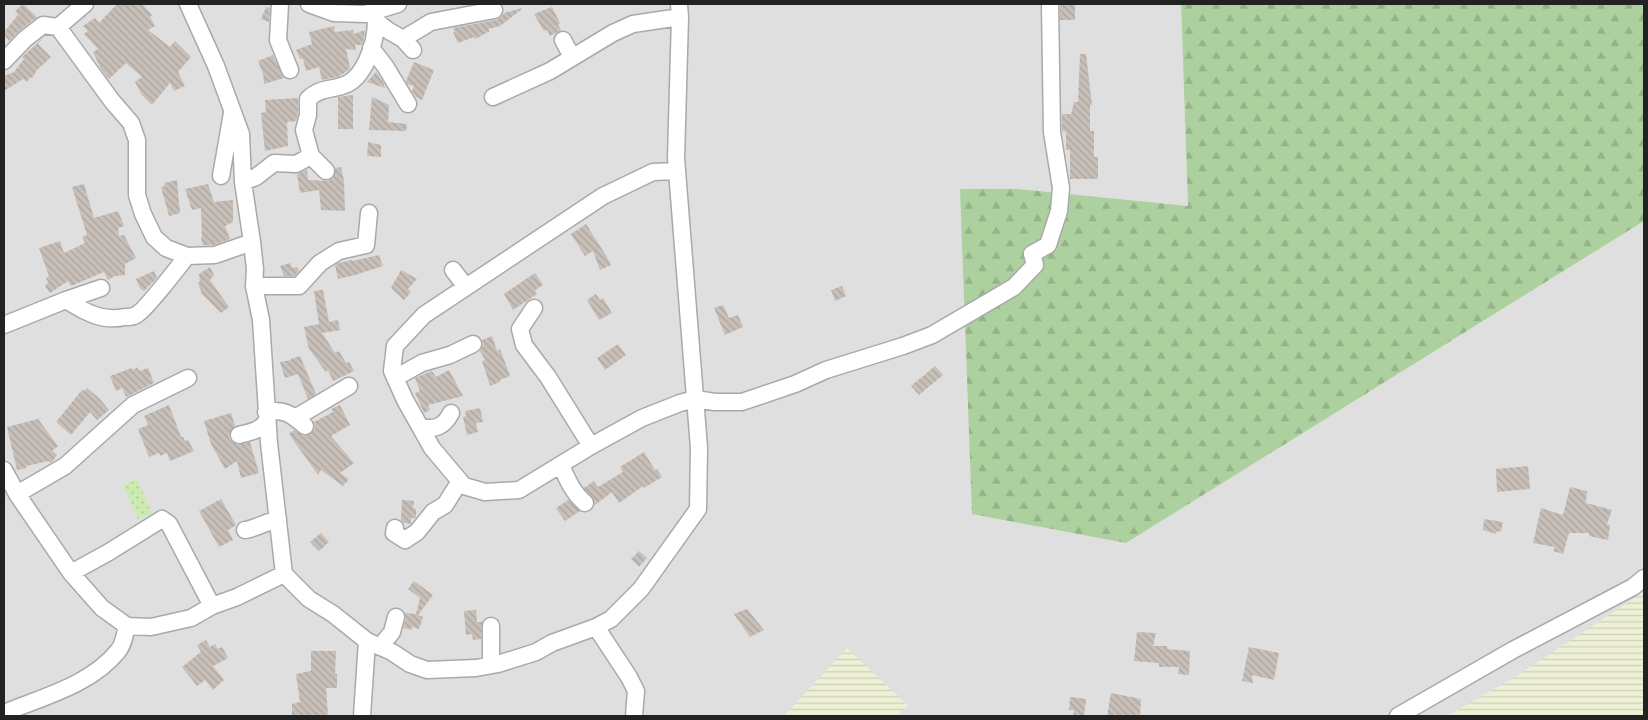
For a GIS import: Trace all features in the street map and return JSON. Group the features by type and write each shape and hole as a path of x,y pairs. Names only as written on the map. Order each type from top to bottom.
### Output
{"street":[{"path":"58,27 85,4"},
{"path":"280,4 278,40 290,70"},
{"path":"309,4 334,13 375,16 389,31 408,44 413,34 431,22 494,10"},
{"path":"375,16 398,4"},
{"path":"677,170 653,172 603,196 424,315 395,346 392,371 402,384 420,427 432,448 464,486 486,492 519,490 591,446 642,418 695,399 715,402 742,402 795,384 826,370 903,346 932,335 1014,287 1035,265 1032,254 1048,245 1059,211 1061,188 1052,132 1050,4"},
{"path":"195,6 241,134 243,182 255,269 254,286 261,320 267,416 284,574 309,599 374,644 392,652 410,664 426,670 476,668 491,665 536,652 552,643 596,627 611,619 642,589 698,509 699,448 677,170 679,11 633,24 612,33 550,71 493,96"},
{"path":"326,170 311,156 304,130 308,115 308,98 316,91 335,89 350,83 360,73 375,37 375,16"},
{"path":"4,61 25,39 42,25 58,27 112,101 132,122 137,140 137,195 143,214 154,237 166,248 187,256 215,255 252,242"},
{"path":"563,40 572,57"},
{"path":"371,48 385,66 408,104"},
{"path":"221,176 232,110"},
{"path":"243,182 256,177 274,163 286,159 296,164 311,156"},
{"path":"254,286 299,286 320,263 339,251 372,248 370,213"},
{"path":"66,300 98,317 116,319 137,315 174,274 187,256"},
{"path":"453,270 466,286"},
{"path":"4,325 101,288"},
{"path":"534,308 520,329 524,345 548,377 591,446"},
{"path":"402,384 422,363 450,355 473,344"},
{"path":"17,494 65,466 133,405 188,378"},
{"path":"239,435 261,429 267,416 278,409 300,422 307,406 350,386"},
{"path":"420,427 432,429 446,422 451,413"},
{"path":"561,465 568,482 578,498 585,503"},
{"path":"4,470 17,494 71,572 102,608 127,626 150,627 191,618 212,606 238,597 284,574"},
{"path":"395,528 394,533 405,540 417,532 433,512 445,505 460,481"},
{"path":"71,572 109,552 162,519 169,524 212,606"},
{"path":"245,530 278,519"},
{"path":"1398,716 1513,650 1633,587 1644,578"},
{"path":"362,716 374,644 392,632 396,617"},
{"path":"9,713 95,673 120,650 127,626"},
{"path":"491,626 491,665"},
{"path":"596,627 636,690 634,716"}],"shaded area":[{"path":"4,4 1181,4 1188,206 1018,212 1017,189 960,190 1126,543 1644,221 1644,716 4,716"}],"green space":[{"path":"1181,4 1644,4 1644,221 1126,543 972,514 960,189 1018,189 1188,206"},
{"path":"137,479 152,513 138,519 123,485"},
{"path":"1644,592 1644,716 1447,716 1515,677"},
{"path":"847,648 908,705 897,716 784,716"}],"building":[{"path":"23,4 37,17 9,41 4,32 18,15 15,11"},
{"path":"117,4 142,4 152,15 150,17 155,26 148,30 170,47 175,41 191,57 178,72 185,86 174,91 170,83 152,105 142,95 135,82 142,77 126,63 109,79 101,69 93,52 98,49 84,34 88,31 83,26 95,18 99,23"},
{"path":"1060,4 1075,4 1075,20 1060,20"},
{"path":"266,7 270,8 269,22 261,19"},
{"path":"552,7 560,23 558,25 561,30 550,36 547,30 544,31 534,14"},
{"path":"522,8 500,26 488,29 490,31 475,39 474,37 458,43 453,32 455,32 453,28 496,20 504,13"},
{"path":"334,26 335,32 353,30 354,34 365,30 364,38 362,45 355,45 356,50 346,49 350,68 347,71 338,77 322,80 319,67 306,71 303,59 300,59 296,50 312,44 309,32"},
{"path":"43,38 38,44 51,57 27,82 23,79 4,91 4,76 14,72 24,59 22,57"},
{"path":"1080,54 1086,54 1092,105 1090,105 1090,131 1094,131 1094,157 1098,157 1098,179 1070,179 1070,150 1066,150 1066,132 1062,131 1062,114 1071,114 1074,102 1078,102"},
{"path":"273,55 284,78 264,84 263,74 258,61"},
{"path":"414,62 434,70 422,100 416,97 412,91 414,86 407,84 406,81"},
{"path":"376,72 384,84 385,88 367,82"},
{"path":"353,95 353,129 338,129 338,97"},
{"path":"372,97 389,105 388,122 407,124 406,131 369,130"},
{"path":"298,98 296,121 287,122 288,146 265,151 261,113 266,112 265,100"},
{"path":"368,142 381,145 381,157 367,156"},
{"path":"341,167 344,181 345,211 321,210 319,190 300,193 297,174 307,170 308,180 328,181 333,178 335,168"},
{"path":"177,180 180,213 169,216 161,187 165,186 164,183"},
{"path":"84,184 94,218 118,211 124,226 118,228 119,236 124,235 136,258 125,264 125,275 115,276 108,280 104,272 71,286 68,281 50,293 45,286 48,282 46,278 49,276 39,248 60,241 64,253 85,243 82,237 87,235 72,187"},
{"path":"208,184 214,202 233,200 233,222 225,226 230,239 214,245 203,245 201,238 201,208 192,210 185,189"},
{"path":"586,224 611,265 600,270 593,251 585,256 571,234"},
{"path":"379,255 383,266 338,279 335,265"},
{"path":"290,263 292,268 297,267 299,271 295,276 284,276 280,266"},
{"path":"210,267 214,275 210,280 229,307 221,313 202,294 198,283 200,281 199,274"},
{"path":"401,270 417,279 408,289 411,292 404,300 391,288"},
{"path":"154,271 157,278 144,291 140,288 136,279"},
{"path":"535,273 543,285 535,290 537,294 513,310 504,294"},
{"path":"842,286 846,296 835,301 831,290"},
{"path":"323,290 329,322 338,320 340,330 322,333 335,353 339,351 346,363 349,362 354,371 333,381 328,370 326,372 309,349 304,327 319,324 314,291"},
{"path":"596,294 600,300 603,298 612,313 599,320 587,300"},
{"path":"723,305 729,318 738,315 743,327 725,335 714,308"},
{"path":"492,336 497,351 500,349 510,376 490,386 482,361 485,360 480,351 483,345 482,340"},
{"path":"618,344 626,355 605,370 597,358"},
{"path":"300,356 316,394 308,399 298,374 285,378 280,362"},
{"path":"935,366 943,375 919,395 911,386"},
{"path":"138,367 139,371 148,368 154,383 126,397 122,388 116,391 110,376"},
{"path":"449,370 463,396 428,405 430,410 424,413 415,393 420,391 415,378 432,371 436,377"},
{"path":"87,388 109,410 97,420 90,412 71,435 56,422 82,390 84,391"},
{"path":"169,405 181,437 185,441 188,440 194,451 170,461 167,453 160,456 159,453 149,457 138,429 148,425 144,416"},
{"path":"340,405 350,425 331,436 354,463 340,473 349,479 343,486 321,470 318,475 289,434 294,430 303,436 309,435 315,428 314,422 333,412 331,409"},
{"path":"480,408 483,422 476,423 478,432 467,435 463,417 466,416 465,411"},
{"path":"231,413 235,426 230,432 229,438 237,445 250,442 259,473 241,478 237,461 225,469 211,444 204,421"},
{"path":"38,419 58,446 52,451 57,455 51,463 49,461 17,470 7,427"},
{"path":"644,452 655,470 657,469 662,477 644,488 643,486 619,503 612,492 595,505 594,500 584,488 594,481 598,487 623,472 620,467"},
{"path":"1528,466 1530,489 1497,492 1496,469"},
{"path":"1570,487 1587,491 1586,503 1612,510 1607,524 1610,525 1608,540 1589,536 1589,533 1569,533 1563,554 1553,551 1555,547 1533,543 1541,508 1563,515"},
{"path":"221,499 236,525 228,530 233,540 219,547 199,511"},
{"path":"402,500 414,501 413,508 416,509 416,518 411,518 411,524 404,523 401,520"},
{"path":"568,500 580,511 565,521 556,508"},
{"path":"1484,519 1503,522 1501,531 1496,532 1496,534 1483,530"},
{"path":"321,533 329,542 319,551 310,542"},
{"path":"639,551 647,558 639,567 631,559"},
{"path":"414,581 433,595 418,615 423,617 419,629 412,627 411,630 403,628 406,619 405,613 416,614 420,598 408,589"},
{"path":"747,609 764,630 750,637 734,614"},
{"path":"476,610 477,622 482,622 481,639 473,640 472,634 466,635 464,611"},
{"path":"1137,632 1156,633 1153,646 1167,646 1167,649 1190,651 1189,675 1178,674 1179,667 1159,667 1159,663 1134,661"},
{"path":"206,640 210,647 215,644 218,649 222,647 228,658 213,666 224,680 213,690 205,680 197,686 182,667 201,652 197,645"},
{"path":"1249,647 1279,653 1274,680 1252,675 1253,683 1242,681"},
{"path":"311,651 336,651 335,674 337,674 337,688 326,688 328,716 292,716 292,704 300,702 296,674 311,671"},
{"path":"1111,693 1141,699 1140,716 1107,716"},
{"path":"1070,697 1086,699 1084,716 1073,716 1074,710 1069,710"}]}
